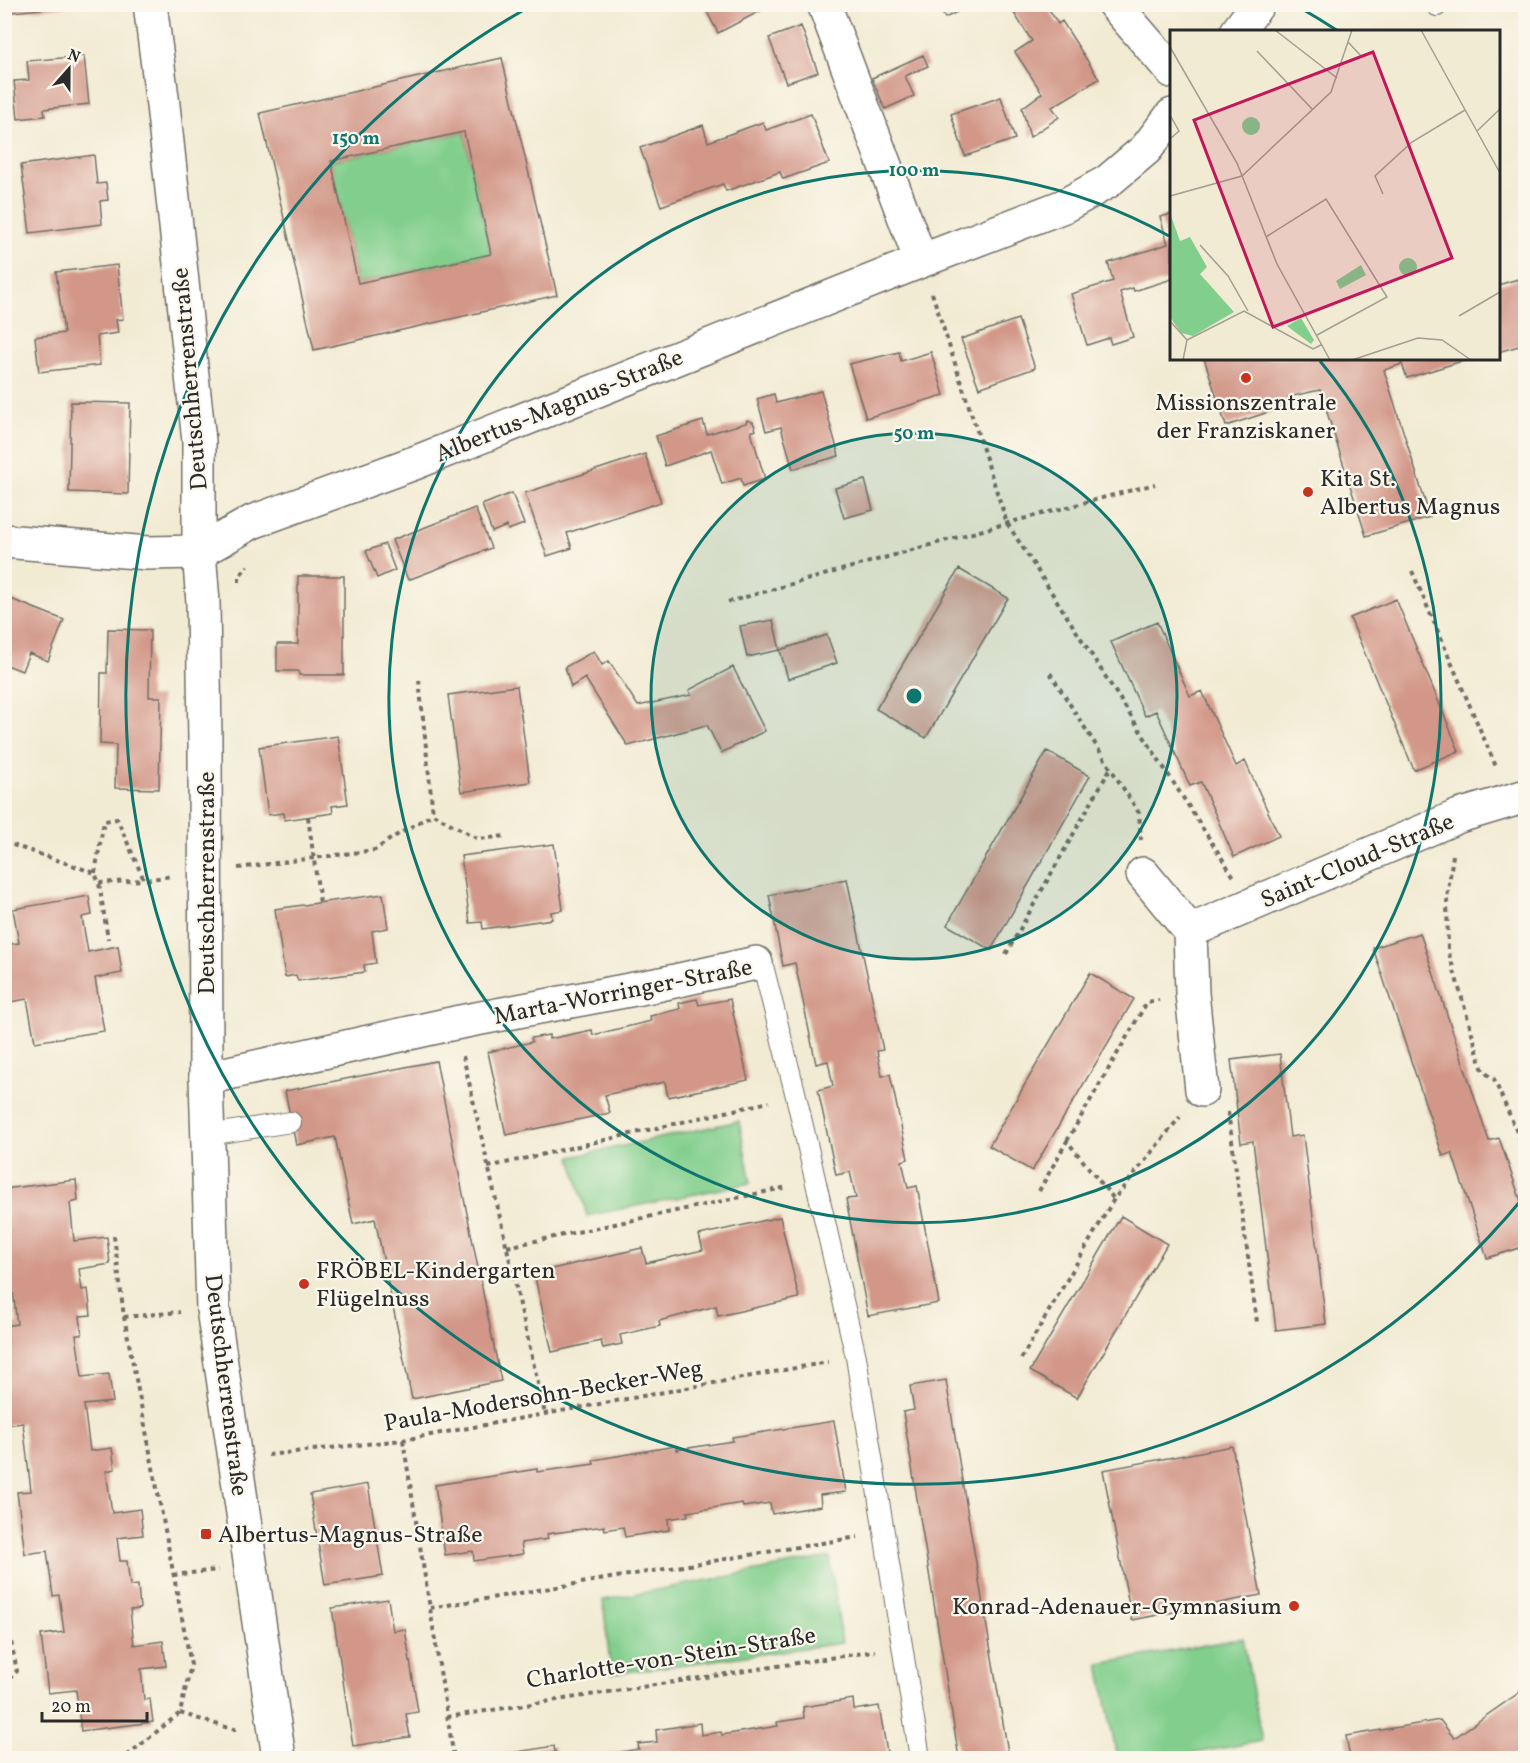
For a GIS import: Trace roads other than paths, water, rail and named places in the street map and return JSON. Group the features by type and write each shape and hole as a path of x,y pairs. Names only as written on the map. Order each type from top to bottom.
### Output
{"street":[{"name":"Deutschherrenstraße","path":"150,4 199,441 199,552 206,742 206,1078 213,1309 279,1758"},
{"path":"824,4 921,261"},
{"path":"1114,4 1170,69"},
{"path":"1238,30 1258,4"},
{"name":"Albertus-Magnus-Straße","path":"199,552 252,522 417,462 1064,206 1107,182 1146,149 1170,119"},
{"path":"4,541 148,554 199,552"},
{"name":"Saint-Cloud-Straße","path":"1190,931 1459,816 1518,798"},
{"path":"1143,874 1190,931 1192,993 1202,1090"},
{"name":"Marta-Worringer-Straße","path":"206,1078 455,1023 661,984 756,963"}],"lane":[{"name":"Marta-Worringer-Straße","path":"756,963 762,962 796,1096 856,1357 920,1758"},
{"path":"208,1135 291,1122"}],"place":[{"name":"Missionszentrale der Franziskaner","path":"1246,378"},
{"name":"Kita St. Albertus Magnus","path":"1308,492"},
{"name":"FRÖBEL-Kindergarten Flügelnuss","path":"304,1284"},
{"name":"Albertus-Magnus-Straße","path":"206,1534"},
{"name":"Konrad-Adenauer-Gymnasium","path":"1294,1606"}]}
